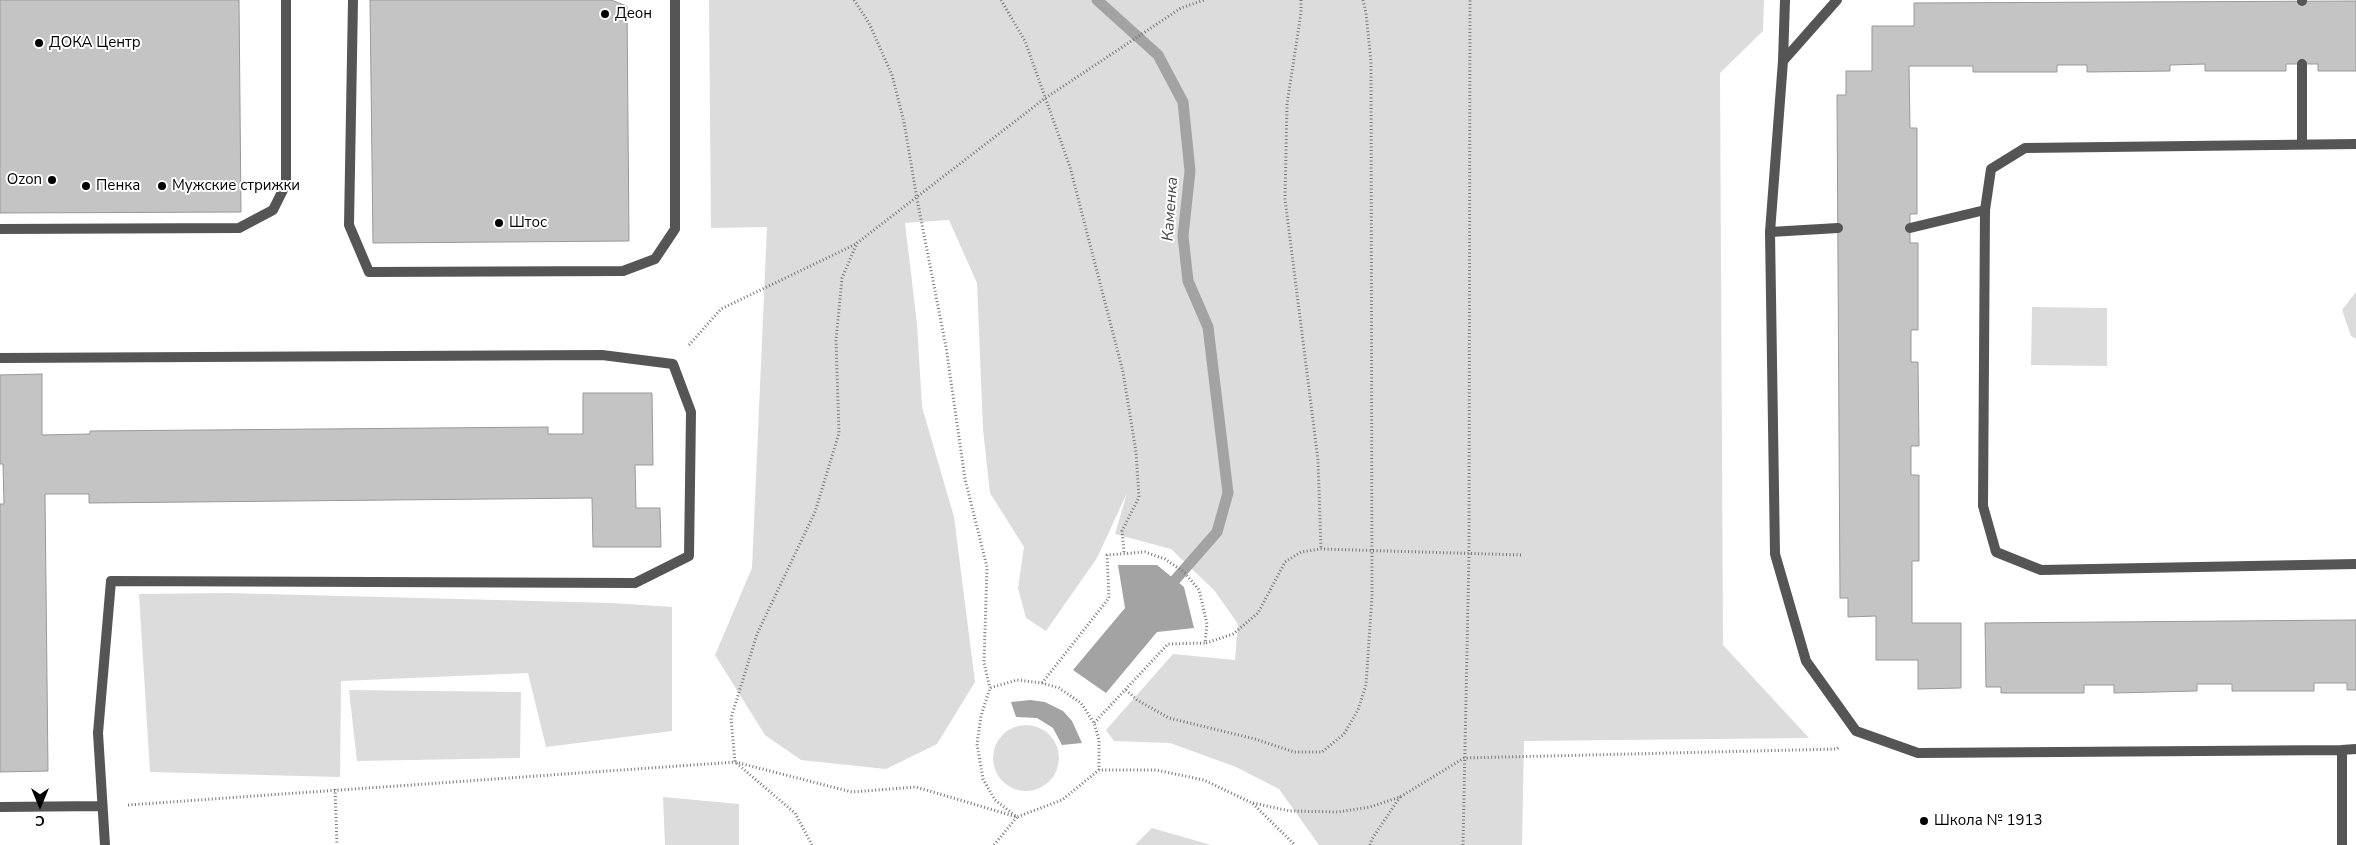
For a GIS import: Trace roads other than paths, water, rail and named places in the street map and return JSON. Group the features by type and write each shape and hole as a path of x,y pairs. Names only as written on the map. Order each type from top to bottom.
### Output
{"lane":[{"path":"0,229 239,228 273,210 286,184 286,0"},
{"path":"353,0 349,225 369,272 623,271 656,260 675,229 675,0"},
{"path":"1785,0 1783,61 1770,232 1775,554 1806,661 1856,731 1918,753 2356,749"},
{"path":"1783,61 1837,0"},
{"path":"2302,64 2302,144"},
{"path":"2356,144 2025,148 1991,169 1985,210 1983,506 1996,552 2041,570 2356,564"},
{"path":"1910,228 1985,210"},
{"path":"1770,232 1838,228"},
{"path":"0,358 602,355 672,364 691,412 689,556 634,583 111,581 98,732 105,845"},
{"path":"2342,750 2342,845"},
{"path":"0,807 102,806"}],"waterway":[{"name":"Каменка","path":"1097,0 1158,55 1183,102 1190,171 1183,236 1188,281 1208,327 1228,493 1217,532 1175,580"}],"place":[{"name":"Деон","path":"605,14"},
{"name":"ДОКА Центр","path":"39,43"},
{"name":"Ozon","path":"52,180"},
{"name":"Пенка","path":"86,186"},
{"name":"Мужские стрижки","path":"162,186"},
{"name":"Штос","path":"499,223"},
{"name":"Школа № 1913","path":"1924,821"}]}
